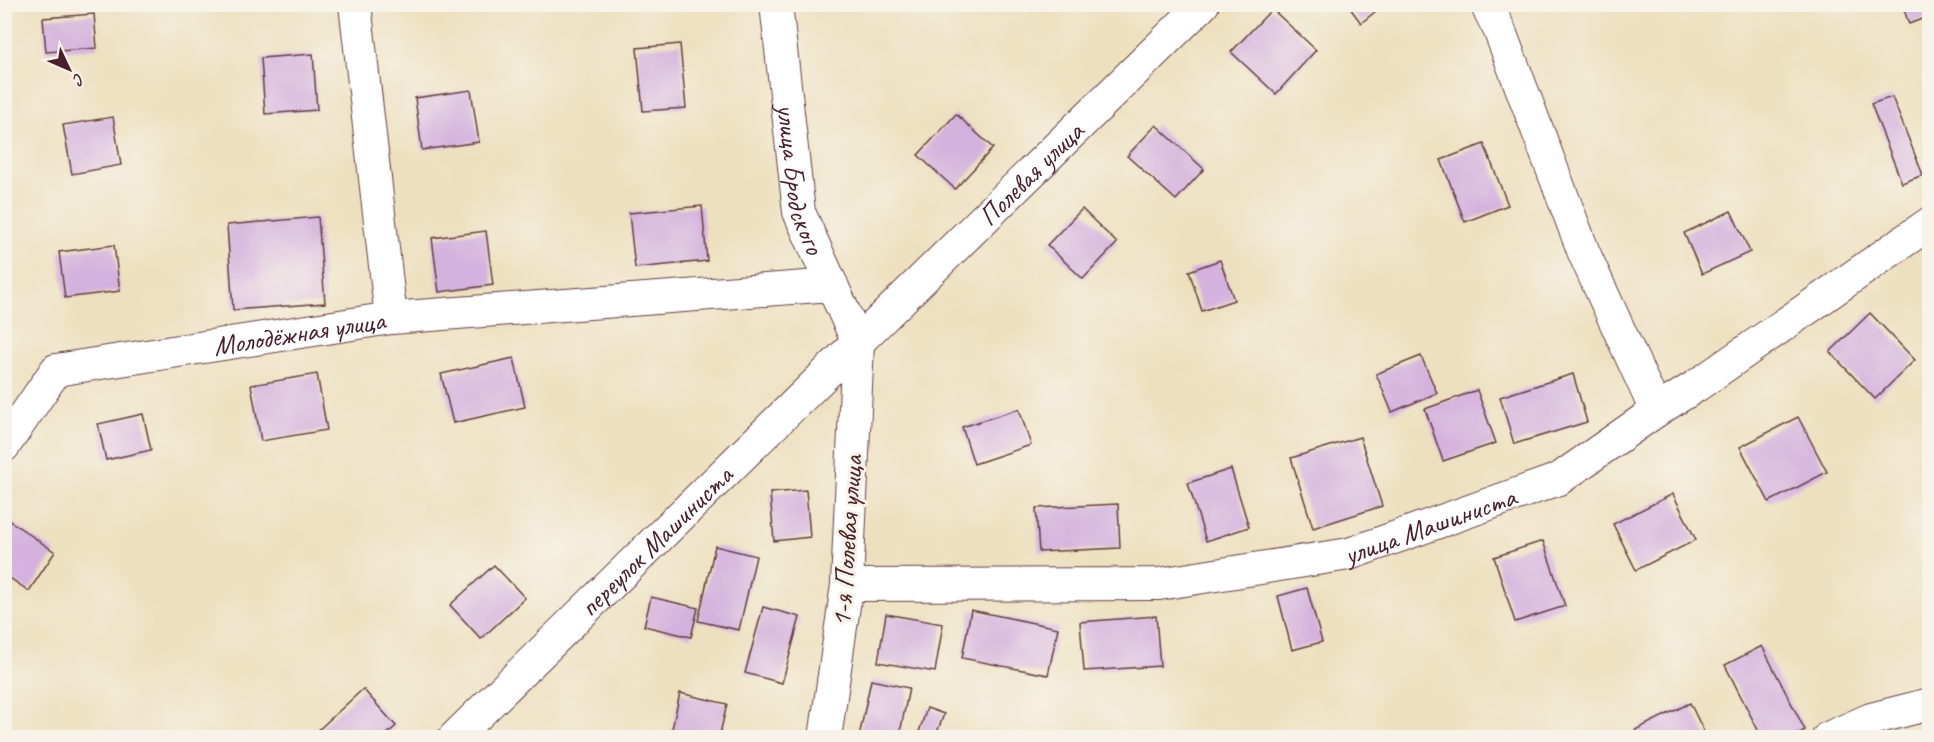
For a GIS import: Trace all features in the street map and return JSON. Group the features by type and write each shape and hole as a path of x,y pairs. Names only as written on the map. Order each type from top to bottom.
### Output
{"street":[{"name":"Молодёжная улица","path":"4,446 56,370 391,318 355,4"},
{"name":"улица Бродского","path":"776,4 799,212 858,343"},
{"name":"Полевая улица","path":"858,343 1203,4"},
{"path":"1486,4 1499,29 1584,253 1656,411"},
{"name":"улица Машиниста","path":"847,585 1159,584 1349,554 1559,479 1929,223"},
{"path":"391,318 832,285"},
{"name":"1-я Полевая улица","path":"825,738 847,585 858,343"},
{"name":"переулок Машиниста","path":"454,738 858,343"},
{"path":"1828,738 1872,719 1929,704"}],"building":[{"path":"1347,4 1385,4 1361,23"},
{"path":"1902,4 1930,4 1930,16 1909,24"},
{"path":"1272,9 1316,50 1276,94 1231,52"},
{"path":"94,14 97,48 46,52 43,18"},
{"path":"680,44 686,108 643,111 637,48"},
{"path":"313,54 317,110 265,114 261,58"},
{"path":"471,90 479,142 422,150 415,98"},
{"path":"1892,97 1923,175 1902,183 1871,104"},
{"path":"956,114 993,148 955,189 918,155"},
{"path":"113,117 121,165 72,174 63,125"},
{"path":"1156,125 1204,169 1176,200 1127,156"},
{"path":"1484,144 1508,205 1465,222 1441,160"},
{"path":"702,206 707,261 635,268 629,213"},
{"path":"1082,209 1117,243 1083,279 1047,245"},
{"path":"1731,211 1750,252 1702,274 1684,233"},
{"path":"318,217 325,303 233,310 227,225"},
{"path":"486,231 493,285 439,292 432,238"},
{"path":"114,245 120,291 65,298 59,252"},
{"path":"1220,260 1234,300 1202,311 1189,271"},
{"path":"1870,313 1915,360 1875,399 1830,352"},
{"path":"1421,356 1437,393 1392,412 1376,374"},
{"path":"514,358 525,407 453,423 441,374"},
{"path":"317,374 327,430 261,441 251,385"},
{"path":"1573,374 1587,422 1514,444 1500,397"},
{"path":"1477,390 1496,443 1443,461 1425,409"},
{"path":"1019,409 1031,445 974,464 962,427"},
{"path":"143,414 151,450 106,460 98,424"},
{"path":"1798,417 1827,472 1769,502 1740,447"},
{"path":"1360,437 1382,506 1313,528 1291,458"},
{"path":"1231,469 1249,527 1206,541 1188,483"},
{"path":"806,490 810,537 774,541 770,493"},
{"path":"1673,494 1696,540 1636,570 1613,524"},
{"path":"1118,504 1120,548 1039,552 1036,508"},
{"path":"7,519 55,552 29,591 4,574 4,523"},
{"path":"1543,541 1565,606 1515,622 1494,557"},
{"path":"715,546 756,556 739,630 698,621"},
{"path":"494,565 525,598 481,639 450,605"},
{"path":"1307,588 1322,642 1292,650 1278,596"},
{"path":"651,597 698,608 691,637 644,626"},
{"path":"763,607 800,617 782,683 745,673"},
{"path":"971,610 1058,628 1048,675 962,658"},
{"path":"886,614 943,624 935,672 878,662"},
{"path":"1156,616 1160,666 1084,671 1080,622"},
{"path":"1762,646 1805,730 1790,738 1762,738 1725,665"},
{"path":"871,680 909,688 899,738 859,737"},
{"path":"363,689 396,726 383,738 319,738 315,733"},
{"path":"680,693 727,704 719,738 670,738"},
{"path":"1690,703 1707,738 1639,738 1635,730"},
{"path":"927,708 944,714 935,738 917,738"}]}
